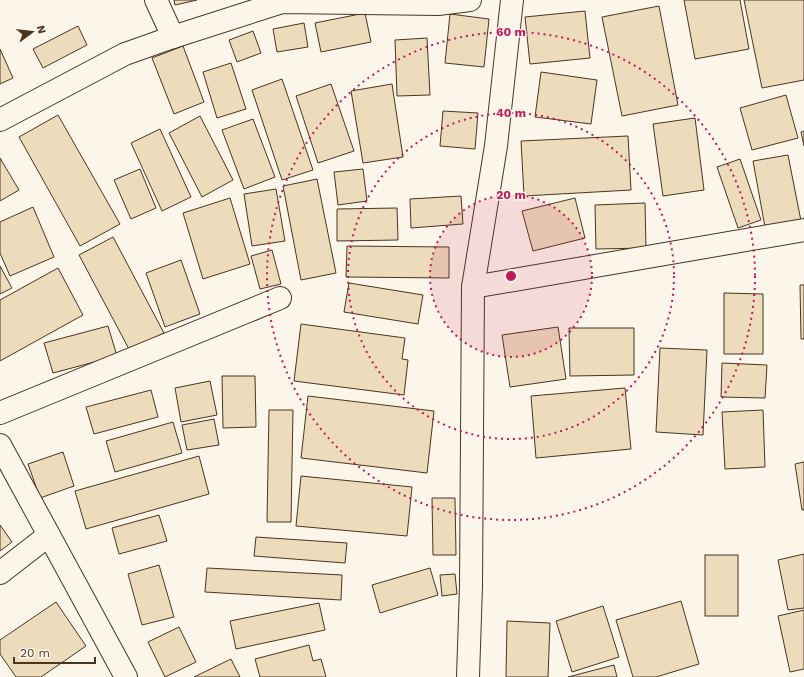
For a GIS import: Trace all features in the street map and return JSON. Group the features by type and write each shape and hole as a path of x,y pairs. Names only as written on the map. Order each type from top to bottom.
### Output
{"street":[{"path":"156,0 173,37"},
{"path":"0,120 125,54 282,2 438,4 470,0"},
{"path":"468,677 471,578 473,287 496,146 512,0"},
{"path":"473,287 804,230"},
{"path":"0,413 280,298"},
{"path":"0,445 126,677"},
{"path":"0,573 49,535"}],"building":[{"path":"174,0 197,0 175,5"},
{"path":"684,0 740,0 749,49 695,59"},
{"path":"744,0 804,0 804,80 762,88"},
{"path":"659,6 678,105 622,116 602,17"},
{"path":"585,11 590,58 530,64 525,17"},
{"path":"365,13 371,42 321,52 315,23"},
{"path":"450,14 489,19 484,67 445,63"},
{"path":"304,23 308,47 277,52 273,29"},
{"path":"78,26 87,45 43,68 33,49"},
{"path":"253,31 261,53 237,62 229,40"},
{"path":"427,38 430,95 397,96 395,40"},
{"path":"183,46 204,102 174,114 152,58"},
{"path":"0,49 13,78 0,84"},
{"path":"231,63 246,109 217,118 203,72"},
{"path":"541,72 597,80 591,124 535,117"},
{"path":"282,79 313,170 282,180 252,90"},
{"path":"331,84 354,151 318,163 296,96"},
{"path":"392,84 403,157 363,163 351,91"},
{"path":"786,95 798,138 752,150 740,108"},
{"path":"443,111 478,113 475,149 440,146"},
{"path":"58,115 120,224 80,246 19,137"},
{"path":"200,116 233,180 202,197 169,133"},
{"path":"695,118 704,190 663,196 653,124"},
{"path":"253,119 275,177 244,189 222,130"},
{"path":"160,129 191,197 162,211 131,143"},
{"path":"804,131 804,146 801,132"},
{"path":"628,136 631,190 524,196 521,141"},
{"path":"788,155 801,221 765,227 753,161"},
{"path":"0,158 19,190 0,201"},
{"path":"740,159 761,220 738,228 717,167"},
{"path":"140,169 156,208 131,219 114,180"},
{"path":"363,169 367,201 338,205 334,172"},
{"path":"317,179 336,273 301,280 283,186"},
{"path":"276,189 285,241 252,246 244,194"},
{"path":"461,196 463,224 411,228 410,199"},
{"path":"230,198 250,264 203,279 183,213"},
{"path":"575,198 585,238 533,251 522,211"},
{"path":"645,203 646,248 596,249 595,205"},
{"path":"33,207 54,257 10,276 0,253 0,222"},
{"path":"397,208 398,240 337,241 337,209"},
{"path":"113,237 164,333 130,351 79,255"},
{"path":"347,246 449,247 449,278 346,277"},
{"path":"272,250 281,284 260,289 251,256"},
{"path":"181,260 200,314 165,327 146,273"},
{"path":"0,266 12,288 0,294"},
{"path":"58,268 83,315 0,361 0,300"},
{"path":"349,283 423,295 418,324 344,312"},
{"path":"800,285 804,285 804,339 801,339"},
{"path":"724,293 763,294 763,354 724,354"},
{"path":"301,324 405,338 402,359 408,360 404,395 294,381"},
{"path":"108,326 117,356 53,373 44,343"},
{"path":"558,327 566,379 510,387 502,335"},
{"path":"569,328 634,328 634,375 570,376"},
{"path":"660,348 707,350 703,435 656,432"},
{"path":"722,363 767,365 765,398 721,397"},
{"path":"222,376 255,376 256,427 223,428"},
{"path":"210,381 217,415 181,422 175,388"},
{"path":"625,388 631,449 536,458 531,396"},
{"path":"151,390 158,417 94,434 86,407"},
{"path":"308,396 434,411 427,473 301,458"},
{"path":"269,410 293,410 291,522 267,522"},
{"path":"763,410 765,467 725,469 722,412"},
{"path":"214,419 219,445 187,450 182,425"},
{"path":"173,422 182,453 115,472 106,441"},
{"path":"63,452 74,486 40,498 28,464"},
{"path":"199,456 209,494 86,529 75,491"},
{"path":"804,462 804,510 802,510 795,464"},
{"path":"301,476 412,487 407,536 296,526"},
{"path":"432,498 455,498 456,555 433,555"},
{"path":"159,515 167,541 119,554 112,528"},
{"path":"0,525 12,542 0,551"},
{"path":"256,537 347,543 345,563 254,556"},
{"path":"804,554 804,608 788,610 778,560"},
{"path":"705,555 738,555 738,616 705,616"},
{"path":"159,565 174,617 142,625 128,574"},
{"path":"207,568 342,575 341,600 205,592"},
{"path":"430,568 438,595 380,613 372,585"},
{"path":"455,574 457,594 442,596 440,575"},
{"path":"681,601 699,664 656,677 633,677 616,620"},
{"path":"56,602 86,646 41,677 16,677 0,654 0,640"},
{"path":"319,603 325,630 236,649 230,621"},
{"path":"603,606 619,657 572,672 556,621"},
{"path":"804,610 804,669 790,672 778,616"},
{"path":"507,621 550,623 548,677 506,677"},
{"path":"179,627 196,662 165,677 148,642"},
{"path":"309,645 313,661 321,659 326,677 260,677 255,659"},
{"path":"231,659 240,677 194,677"},
{"path":"614,665 617,677 568,677"}]}
